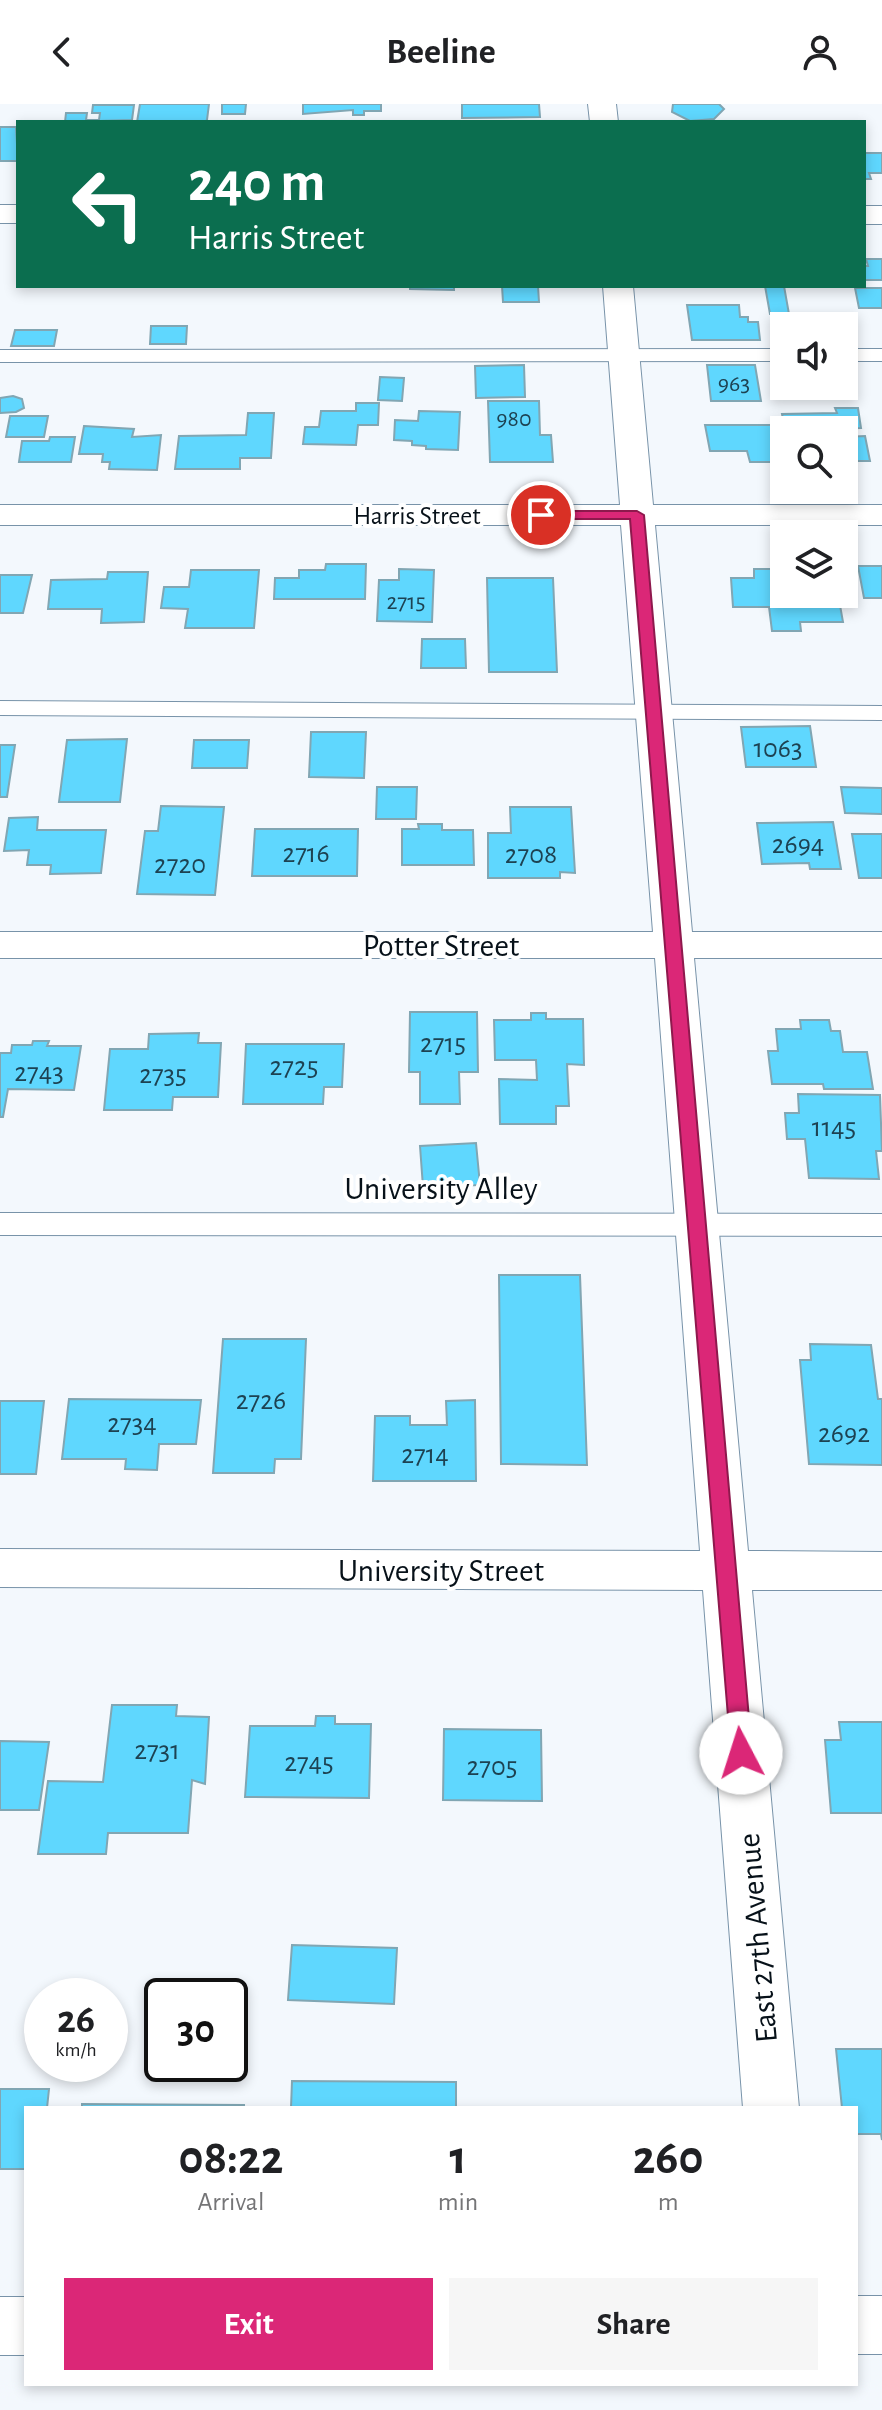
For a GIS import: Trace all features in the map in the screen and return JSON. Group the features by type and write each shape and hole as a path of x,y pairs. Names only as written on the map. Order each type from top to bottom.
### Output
{"street":[{"name":"East 27th Avenue","path":"618,288 771,2106"},
{"name":"Harris Street","path":"0,515 882,515"},
{"name":"Potter Street","path":"0,945 882,945"},
{"name":"University Street","path":"0,1568 882,1571"},
{"path":"858,2325 882,2325"},
{"path":"0,2326 24,2326"}],"lane":[{"path":"0,356 770,355"},
{"path":"858,355 882,355"},
{"path":"0,708 882,713"},
{"name":"University Alley","path":"0,1224 882,1225"}],"building":[{"path":"140,104 209,104 207,120 137,120"},
{"path":"222,104 246,104 245,114 222,114"},
{"path":"303,104 381,104 381,111 364,111 364,115 353,115 353,110 303,114"},
{"path":"462,104 539,104 540,117 462,118"},
{"path":"673,104 719,104 724,109 714,119 702,120 688,120 672,112"},
{"path":"93,105 134,105 132,120 99,120 100,113 92,113"},
{"path":"66,113 87,113 86,120 65,120"},
{"path":"0,127 16,127 16,161 0,161"},
{"path":"866,153 882,153 882,173 869,173 871,179 866,179"},
{"path":"866,259 882,259 882,280 866,280"},
{"path":"454,288 454,290 410,289"},
{"path":"502,288 538,288 539,302 503,302"},
{"path":"765,288 784,288 789,312 770,314"},
{"path":"855,288 882,288 882,308 859,308"},
{"path":"687,305 739,305 740,317 748,317 748,322 758,322 760,340 692,340"},
{"path":"151,326 187,326 186,344 150,344"},
{"path":"15,330 57,330 54,346 11,346"},
{"path":"524,365 525,397 476,398 475,366"},
{"path":"707,365 755,365 761,401 711,401"},
{"path":"380,377 404,378 402,401 378,400"},
{"path":"13,396 22,399 24,408 0,413 0,398"},
{"path":"488,401 539,401 540,435 551,435 553,462 490,462"},
{"path":"356,403 379,403 378,425 358,425 356,445 303,444 305,427 319,427 321,411 356,411"},
{"path":"835,408 858,408 861,428 858,428 858,416 782,414 837,413"},
{"path":"419,411 460,412 458,450 426,449 426,446 412,445 412,441 394,440 395,420 418,421"},
{"path":"248,413 274,413 271,458 240,458 240,469 175,469 179,436 246,435"},
{"path":"10,416 48,416 44,437 6,437"},
{"path":"705,425 770,425 770,462 750,462 747,451 710,451"},
{"path":"84,426 134,429 132,437 161,435 157,470 109,469 110,462 102,462 103,454 79,454"},
{"path":"858,436 865,436 870,461 858,461"},
{"path":"50,437 75,437 71,462 19,462 22,441 49,441"},
{"path":"326,564 366,564 365,599 274,599 275,578 299,578 299,570 325,570"},
{"path":"858,566 882,566 882,598 864,598"},
{"path":"399,569 434,570 432,622 377,621 379,580 399,580"},
{"path":"754,569 770,569 770,608 840,608 843,622 800,622 801,631 772,631 769,607 733,607 731,578 754,578"},
{"path":"191,570 259,570 254,628 185,628 188,609 161,608 164,587 189,587"},
{"path":"108,572 148,572 144,622 101,623 102,609 48,609 51,580 107,579"},
{"path":"0,575 32,575 23,613 0,613"},
{"path":"487,578 553,578 557,672 489,672"},
{"path":"422,639 465,639 466,668 421,668"},
{"path":"810,726 816,767 746,767 741,727"},
{"path":"311,732 366,732 364,778 309,777"},
{"path":"127,739 120,802 59,802 67,740"},
{"path":"194,740 249,740 247,768 192,768"},
{"path":"0,745 15,745 7,797 0,797"},
{"path":"377,787 417,787 416,819 376,819"},
{"path":"841,787 882,788 882,814 845,813"},
{"path":"161,806 224,807 215,895 137,894 145,831 158,831"},
{"path":"510,807 571,807 575,873 560,872 560,878 488,878 488,833 511,833"},
{"path":"38,817 37,830 106,830 101,873 50,874 51,865 27,865 29,850 4,851 9,818"},
{"path":"833,822 841,869 810,869 809,863 762,864 757,823"},
{"path":"418,824 442,824 442,830 473,830 474,865 402,865 402,829 419,829"},
{"path":"255,829 358,829 357,876 252,876"},
{"path":"852,834 882,834 882,878 859,878"},
{"path":"410,1012 477,1012 478,1072 459,1072 460,1104 420,1104 420,1072 409,1072"},
{"path":"531,1013 546,1013 546,1019 583,1019 584,1065 567,1064 569,1106 556,1106 556,1124 500,1124 499,1079 537,1080 536,1060 495,1060 494,1020 531,1020"},
{"path":"800,1020 829,1020 831,1031 840,1031 843,1052 867,1052 873,1089 824,1089 823,1084 772,1084 768,1051 778,1051 776,1029 801,1029"},
{"path":"199,1033 198,1043 221,1043 218,1097 173,1097 172,1110 104,1110 110,1049 148,1049 149,1034"},
{"path":"33,1041 49,1041 47,1046 81,1046 74,1090 8,1089 3,1117 0,1117 0,1053 11,1053 12,1045 32,1045"},
{"path":"246,1044 344,1044 342,1087 324,1087 323,1104 243,1104"},
{"path":"798,1094 880,1095 882,1151 876,1151 879,1179 809,1178 805,1139 787,1139 785,1113 799,1113"},
{"path":"476,1143 480,1185 423,1187 420,1146"},
{"path":"499,1275 580,1275 587,1465 501,1464"},
{"path":"223,1339 306,1339 301,1459 275,1459 274,1473 213,1473"},
{"path":"810,1344 871,1345 878,1399 882,1399 882,1465 809,1464 800,1360 811,1360"},
{"path":"69,1399 201,1400 196,1444 159,1444 157,1470 125,1469 126,1459 62,1459"},
{"path":"475,1400 476,1481 373,1481 375,1416 410,1416 410,1425 447,1425 446,1401"},
{"path":"0,1401 44,1401 36,1474 0,1474"},
{"path":"112,1705 177,1705 176,1716 209,1717 205,1784 192,1780 188,1833 108,1833 106,1854 38,1854 48,1781 103,1782"},
{"path":"316,1716 335,1716 335,1724 371,1724 369,1798 245,1797 250,1726 315,1726"},
{"path":"839,1722 882,1722 882,1813 831,1813 825,1740 841,1740"},
{"path":"444,1729 541,1730 542,1801 443,1800"},
{"path":"0,1741 49,1742 39,1810 0,1810"},
{"path":"292,1945 397,1948 394,2004 288,2000"},
{"path":"836,2049 882,2049 882,2140 881,2134 858,2134 858,2106 842,2106"},
{"path":"292,2081 456,2082 456,2106 291,2106"},
{"path":"0,2089 49,2089 47,2106 24,2106 24,2169 0,2169"},
{"path":"82,2104 244,2105 244,2106"}],"route":[{"path":"541,515 637,515 741,1753"}]}
